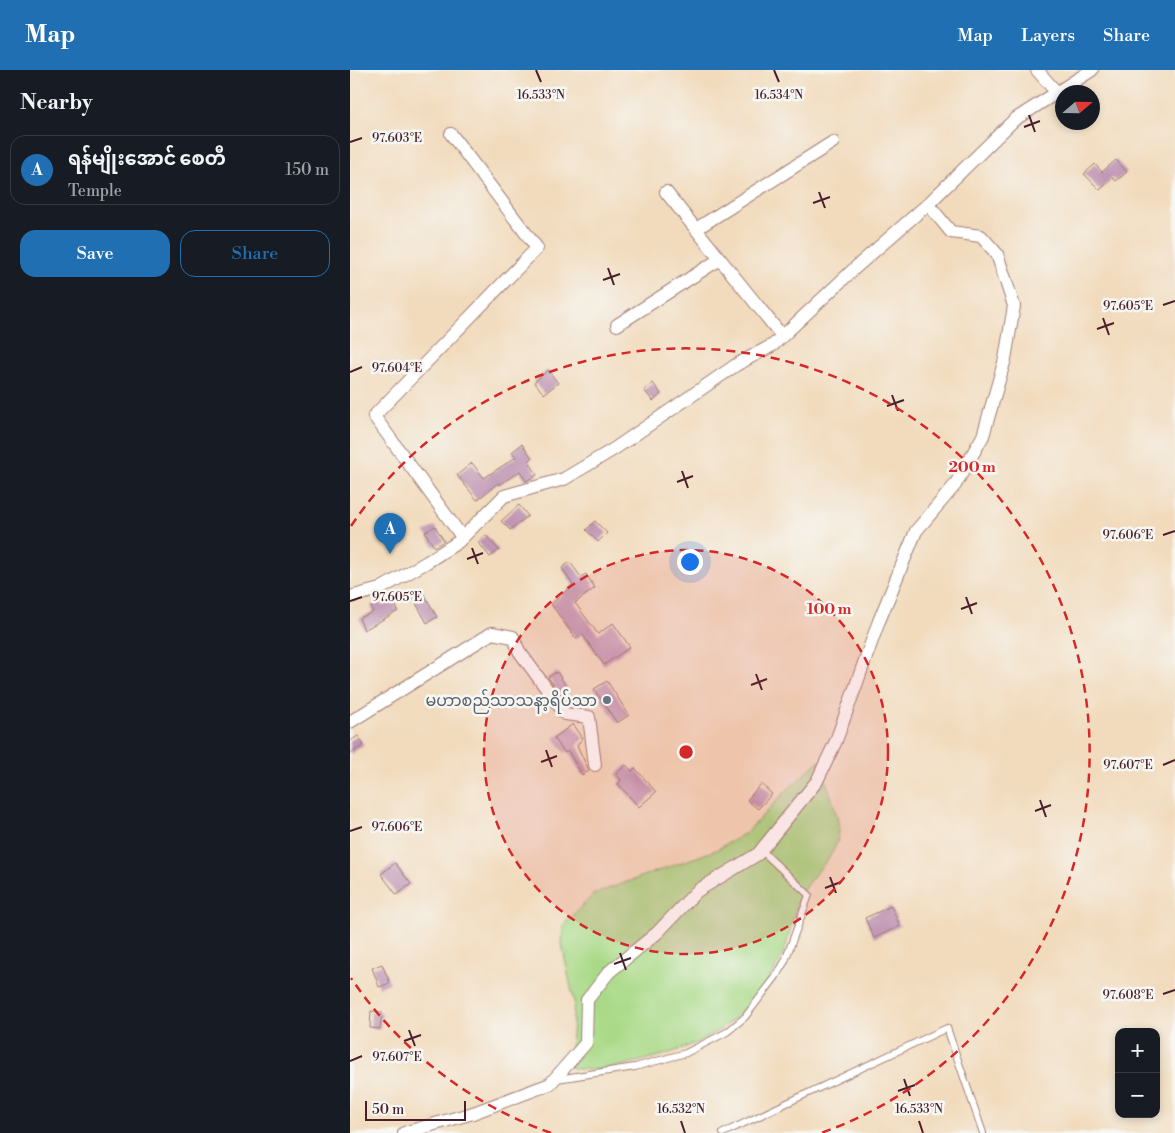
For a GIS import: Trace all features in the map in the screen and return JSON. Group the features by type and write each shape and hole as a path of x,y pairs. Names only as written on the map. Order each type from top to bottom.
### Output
{"street":[{"path":"1037,70 1055,91"},
{"path":"1069,85 1092,70"},
{"path":"350,597 380,589 427,562 462,537 504,496 564,479 614,449 736,365 773,345 855,268 928,204 1014,120 1055,94"},
{"path":"451,134 537,248 374,416 462,537"},
{"path":"696,229 833,142"},
{"path":"666,192 782,336"},
{"path":"404,1133 472,1113 550,1084 586,1044 587,1000 609,972 657,933 697,891 761,850 817,781 836,742 879,621 916,531 955,485 983,436 1005,360 1014,306 997,254 981,236 951,232 928,204"},
{"path":"617,325 720,259"},
{"path":"350,722 492,634 513,637 519,651 566,714 589,717 595,765"}],"lane":[{"path":"554,1079 635,1067 686,1053 727,1032 745,1017 785,961 809,895 761,850"},
{"path":"723,1133 948,1028 983,1133"}],"green space":[{"path":"819,761 839,824 837,840 829,857 810,880 800,897 783,954 767,982 754,999 723,1027 687,1047 626,1065 588,1070 570,1067 574,1002 562,944 563,925 594,894 716,850 746,833 789,788"}],"building":[{"path":"1116,160 1127,172 1116,181 1113,178 1100,190 1084,174 1095,164 1102,172"},
{"path":"548,370 558,383 544,394 534,382"},
{"path":"653,383 661,394 653,401 644,390"},
{"path":"522,444 532,458 529,461 537,475 526,481 520,471 499,485 498,483 477,500 457,475 472,463 484,478 516,457 512,452"},
{"path":"519,505 528,516 510,530 501,521"},
{"path":"595,521 607,533 598,542 586,530"},
{"path":"435,526 444,541 434,547 425,532"},
{"path":"486,535 499,550 490,557 478,542"},
{"path":"570,562 581,577 586,574 595,588 575,603 598,634 613,623 630,647 604,665 582,634 576,639 551,604 573,585 562,568"},
{"path":"423,592 437,617 427,623 413,598"},
{"path":"394,601 398,611 364,630 359,618 373,612 371,606 380,602 382,606"},
{"path":"557,672 568,689 560,694 548,677"},
{"path":"607,681 629,715 617,723 594,689"},
{"path":"573,724 583,738 577,745 589,771 582,775 568,751 565,753 554,738"},
{"path":"358,736 364,745 350,754 350,741"},
{"path":"626,765 632,771 635,768 656,792 639,807 618,784 621,780 616,774"},
{"path":"761,784 772,794 758,809 747,800"},
{"path":"395,863 411,884 397,895 381,874"},
{"path":"891,906 900,926 874,938 865,918"},
{"path":"382,964 390,983 379,987 372,968"},
{"path":"371,1011 382,1012 380,1029 370,1028"}],"place":[{"name":"ရန်မျိုးအောင် စေတီ","path":"390,554"},
{"name":"မဟာစည်သာသနာ့ရိပ်သာ","path":"607,700"}]}
